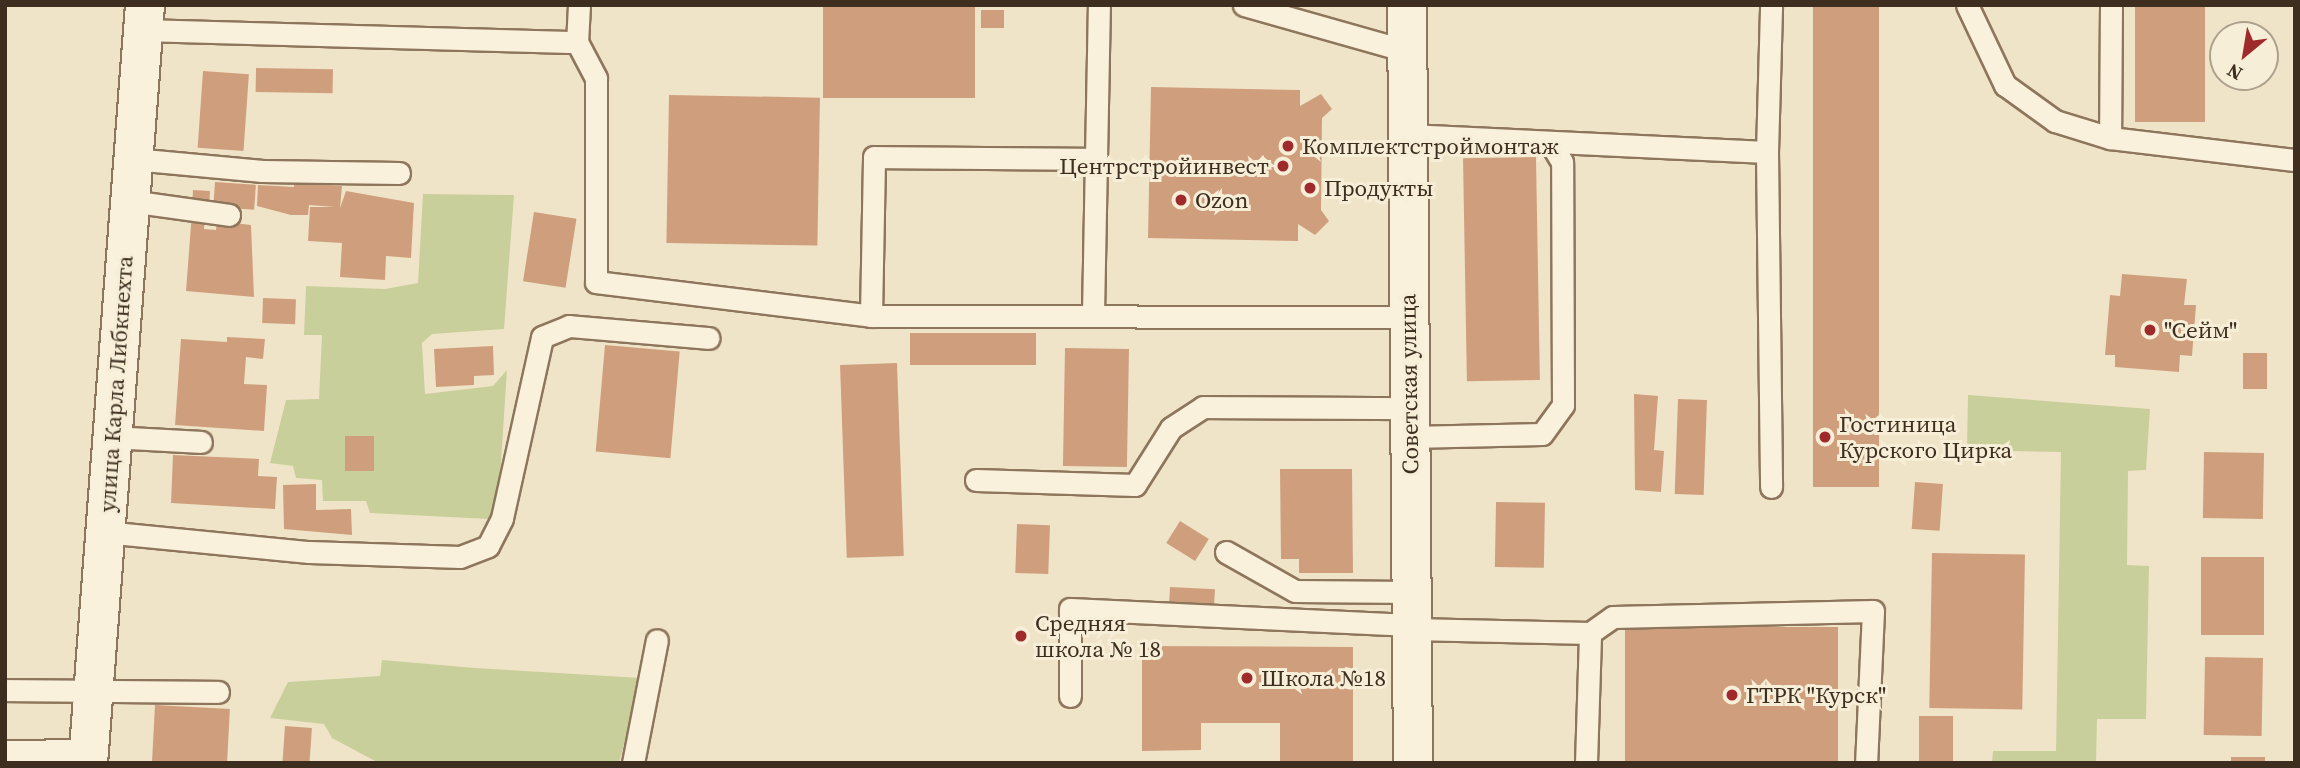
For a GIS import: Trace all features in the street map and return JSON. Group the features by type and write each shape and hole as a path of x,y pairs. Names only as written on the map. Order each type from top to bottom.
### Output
{"street":[{"name":"Советская улица","path":"1406,5 1413,763"},
{"name":"улица Карла Либкнехта","path":"88,756 144,18"}],"lane":[{"path":"579,5 577,42 596,78 596,282 871,316 1093,314 1409,317"},
{"path":"1093,314 1099,5"},
{"path":"1244,5 1407,51"},
{"path":"1771,5 1767,152 1771,486"},
{"path":"1967,5 2005,85 2055,121 2110,138 2295,160"},
{"path":"2110,138 2111,5"},
{"path":"144,18 577,42"},
{"path":"1408,135 1551,144 1767,152"},
{"path":"976,480 1135,485 1171,428 1203,407 1542,434 1563,405 1562,162 1551,144"},
{"path":"871,316 874,156 1096,159"},
{"path":"133,159 262,171 400,173"},
{"path":"130,201 229,215"},
{"path":"104,532 309,552 460,557 488,546 502,518 542,337 569,326 708,338"},
{"path":"112,437 201,442"},
{"path":"1226,552 1295,591 1412,615"},
{"path":"1070,696 1070,609 1412,615 1590,633 1613,617 1873,611 1866,763"},
{"path":"1586,763 1590,633"},
{"path":"633,763 657,640"},
{"path":"5,690 218,692"},
{"path":"5,751 88,756"}],"green space":[{"path":"423,194 514,195 504,329 432,334 422,343 425,394 493,386 507,370 499,492 489,519 370,513 366,501 323,501 322,480 296,478 293,466 270,463 286,400 319,399 322,335 304,335 306,286 385,289 418,283"},
{"path":"1968,395 2150,409 2146,470 2128,471 2127,565 2149,566 2146,719 2097,719 2096,763 1992,763 1993,751 2056,751 2061,452 1967,450"},
{"path":"382,660 641,678 619,763 379,763 332,738 324,724 270,718 288,682 380,676"}],"building":[{"path":"823,5 975,5 975,98 823,98"},
{"path":"1813,5 1879,5 1879,487 1813,487"},
{"path":"2135,5 2205,5 2205,122 2135,122"},
{"path":"981,10 1004,10 1004,28 981,28"},
{"path":"256,68 333,69 333,93 256,92"},
{"path":"203,71 249,74 244,151 198,148"},
{"path":"1151,87 1300,90 1300,106 1321,94 1332,109 1322,118 1321,210 1329,221 1315,235 1298,224 1298,241 1148,238"},
{"path":"669,95 820,98 817,246 666,243"},
{"path":"1536,157 1540,380 1467,381 1463,158"},
{"path":"215,182 256,185 254,210 213,207"},
{"path":"294,182 342,186 340,208 346,191 414,203 411,258 386,256 385,280 340,277 342,243 308,241 310,207 335,207 309,205 308,215 291,215 257,206 258,185 294,187"},
{"path":"193,190 210,191 209,203 192,202"},
{"path":"192,212 205,213 204,229 216,230 217,221 251,225 254,297 186,291"},
{"path":"534,212 576,219 566,288 523,281"},
{"name":"\"Сейм\"","path":"2122,274 2187,279 2184,305 2196,305 2192,356 2180,355 2179,372 2115,367 2115,355 2105,355 2110,295 2120,296"},
{"path":"263,298 296,299 295,324 262,323"},
{"path":"910,333 1036,333 1036,365 910,365"},
{"path":"227,337 265,339 263,359 246,357 244,384 267,385 264,431 175,425 181,339 227,342"},
{"path":"605,345 680,352 670,458 596,452"},
{"path":"493,346 494,375 474,376 474,385 436,387 434,349"},
{"path":"1065,348 1129,349 1127,467 1063,466"},
{"path":"2243,353 2267,353 2267,389 2243,389"},
{"path":"897,363 904,556 847,558 840,365"},
{"path":"1634,394 1658,396 1654,450 1664,451 1661,492 1635,490"},
{"path":"1678,399 1707,400 1704,495 1675,494"},
{"path":"345,436 374,436 374,471 345,471"},
{"path":"2204,452 2264,453 2263,519 2203,518"},
{"path":"173,455 259,459 258,476 277,477 275,509 171,503"},
{"path":"1280,469 1352,469 1353,573 1299,573 1299,559 1281,559"},
{"path":"1915,482 1943,484 1940,531 1912,529"},
{"path":"316,484 316,510 351,509 352,535 284,529 283,485"},
{"path":"1496,502 1545,503 1544,568 1495,567"},
{"path":"1180,521 1209,539 1195,561 1166,543"},
{"path":"1017,524 1050,525 1048,574 1015,573"},
{"path":"1932,553 2025,555 2022,710 1929,708"},
{"path":"2201,557 2264,557 2264,635 2201,635"},
{"path":"1170,587 1215,589 1214,607 1169,605"},
{"name":"ГТРК \"Курск\"","path":"1625,627 1838,627 1838,763 1625,763"},
{"name":"Школа №18","path":"1142,646 1353,647 1353,763 1280,763 1280,723 1201,723 1201,750 1142,751"},
{"path":"2205,657 2263,658 2262,736 2204,735"},
{"path":"155,705 230,709 227,763 152,763"},
{"path":"1919,716 1953,716 1953,763 1919,763"},
{"path":"285,726 312,728 309,763 282,763"},
{"path":"2231,757 2265,757 2265,763 2231,763"}],"place":[{"name":"Комплектстроймонтаж","path":"1288,146"},
{"name":"Центрстройинвест","path":"1283,166"},
{"name":"Продукты","path":"1310,188"},
{"name":"Ozon","path":"1181,200"},
{"name":"\"Сейм\"","path":"2150,330"},
{"name":"Гостиница Курского Цирка","path":"1825,437"},
{"name":"Средняя школа № 18","path":"1021,636"},
{"name":"Школа №18","path":"1247,678"},
{"name":"ГТРК \"Курск\"","path":"1732,695"}]}
